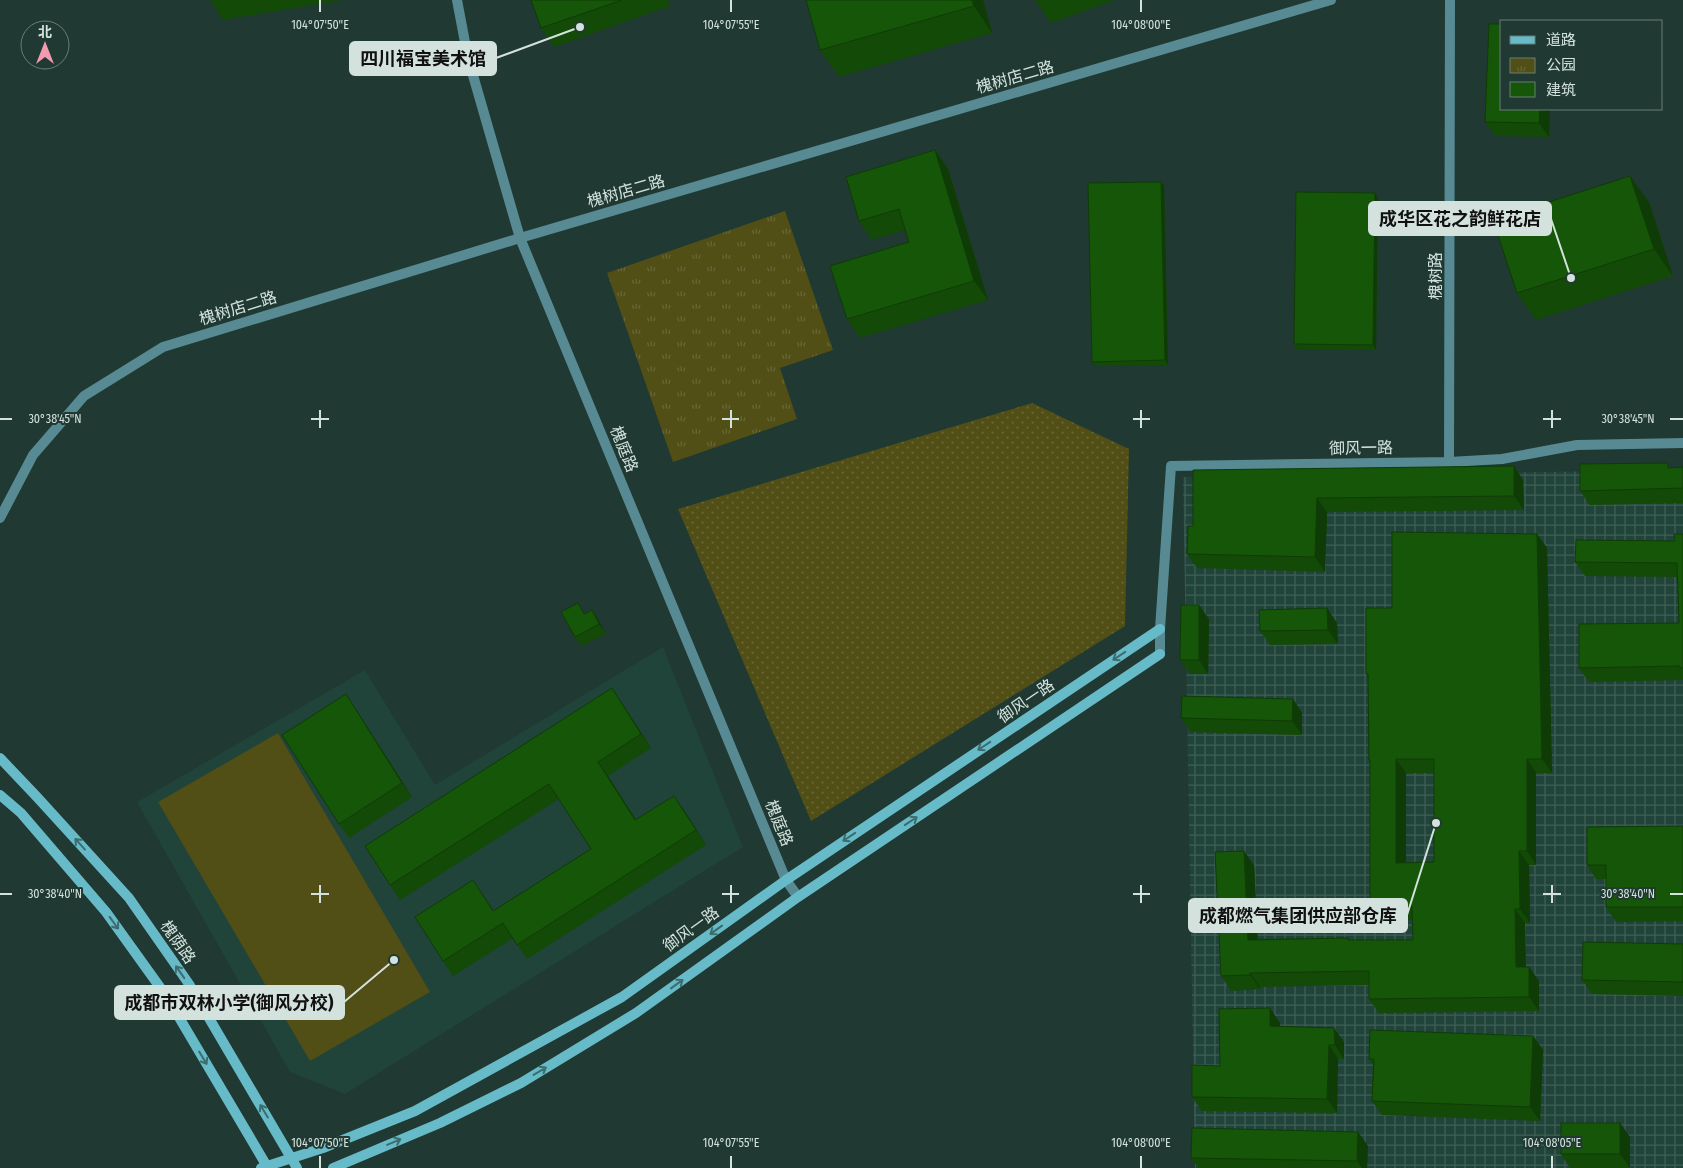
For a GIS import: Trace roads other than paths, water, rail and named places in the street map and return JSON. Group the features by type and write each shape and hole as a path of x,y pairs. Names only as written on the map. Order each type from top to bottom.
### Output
{"main road":[{"name":"御风一路","path":"265,1167 323,1148 416,1111 622,997 786,880 1160,629"},
{"name":"御风一路","path":"333,1168 440,1123 521,1083 636,1013 798,897 1160,654"},
{"name":"槐荫路","path":"0,758 38,797 129,898 189,984 297,1168"},
{"path":"0,795 21,813 106,912 167,997 265,1167"}],"street":[{"name":"槐庭路","path":"457,0 468,58 520,238 786,880 798,897"},
{"name":"槐树店二路","path":"0,518 33,455 84,396 164,347 520,238 1331,0"},
{"name":"槐树路","path":"1449,462 1450,0"},
{"name":"御风一路","path":"1160,654 1171,466 1449,462 1502,459 1577,445 1683,444"}],"place":[{"name":"四川福宝美术馆","path":"580,27"},
{"name":"成华区花之韵鲜花店","path":"1571,278"},
{"name":"成都燃气集团供应部仓库","path":"1436,823"},
{"name":"成都市双林小学(御风分校)","path":"394,960"}]}
